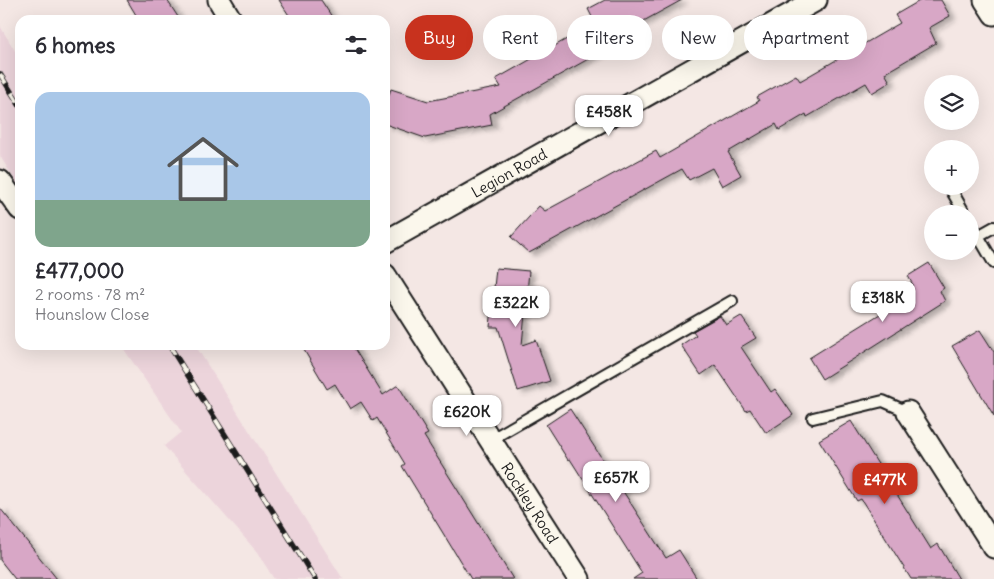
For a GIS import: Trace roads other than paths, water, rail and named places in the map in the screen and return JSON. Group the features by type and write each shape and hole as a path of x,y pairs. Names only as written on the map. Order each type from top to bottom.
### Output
{"street":[{"path":"219,0 228,15"},
{"name":"Legion Road","path":"390,239 816,0"},
{"path":"985,0 994,14"},
{"path":"0,181 15,203"},
{"name":"Rockley Road","path":"390,283 578,579"},
{"path":"908,412 994,547"}],"lane":[{"path":"979,235 994,227"},
{"path":"979,238 994,263"},
{"path":"490,440 732,301"},
{"path":"813,418 883,401 908,412"}],"railway":[{"path":"0,74 15,98"},
{"path":"172,350 315,579"}]}
